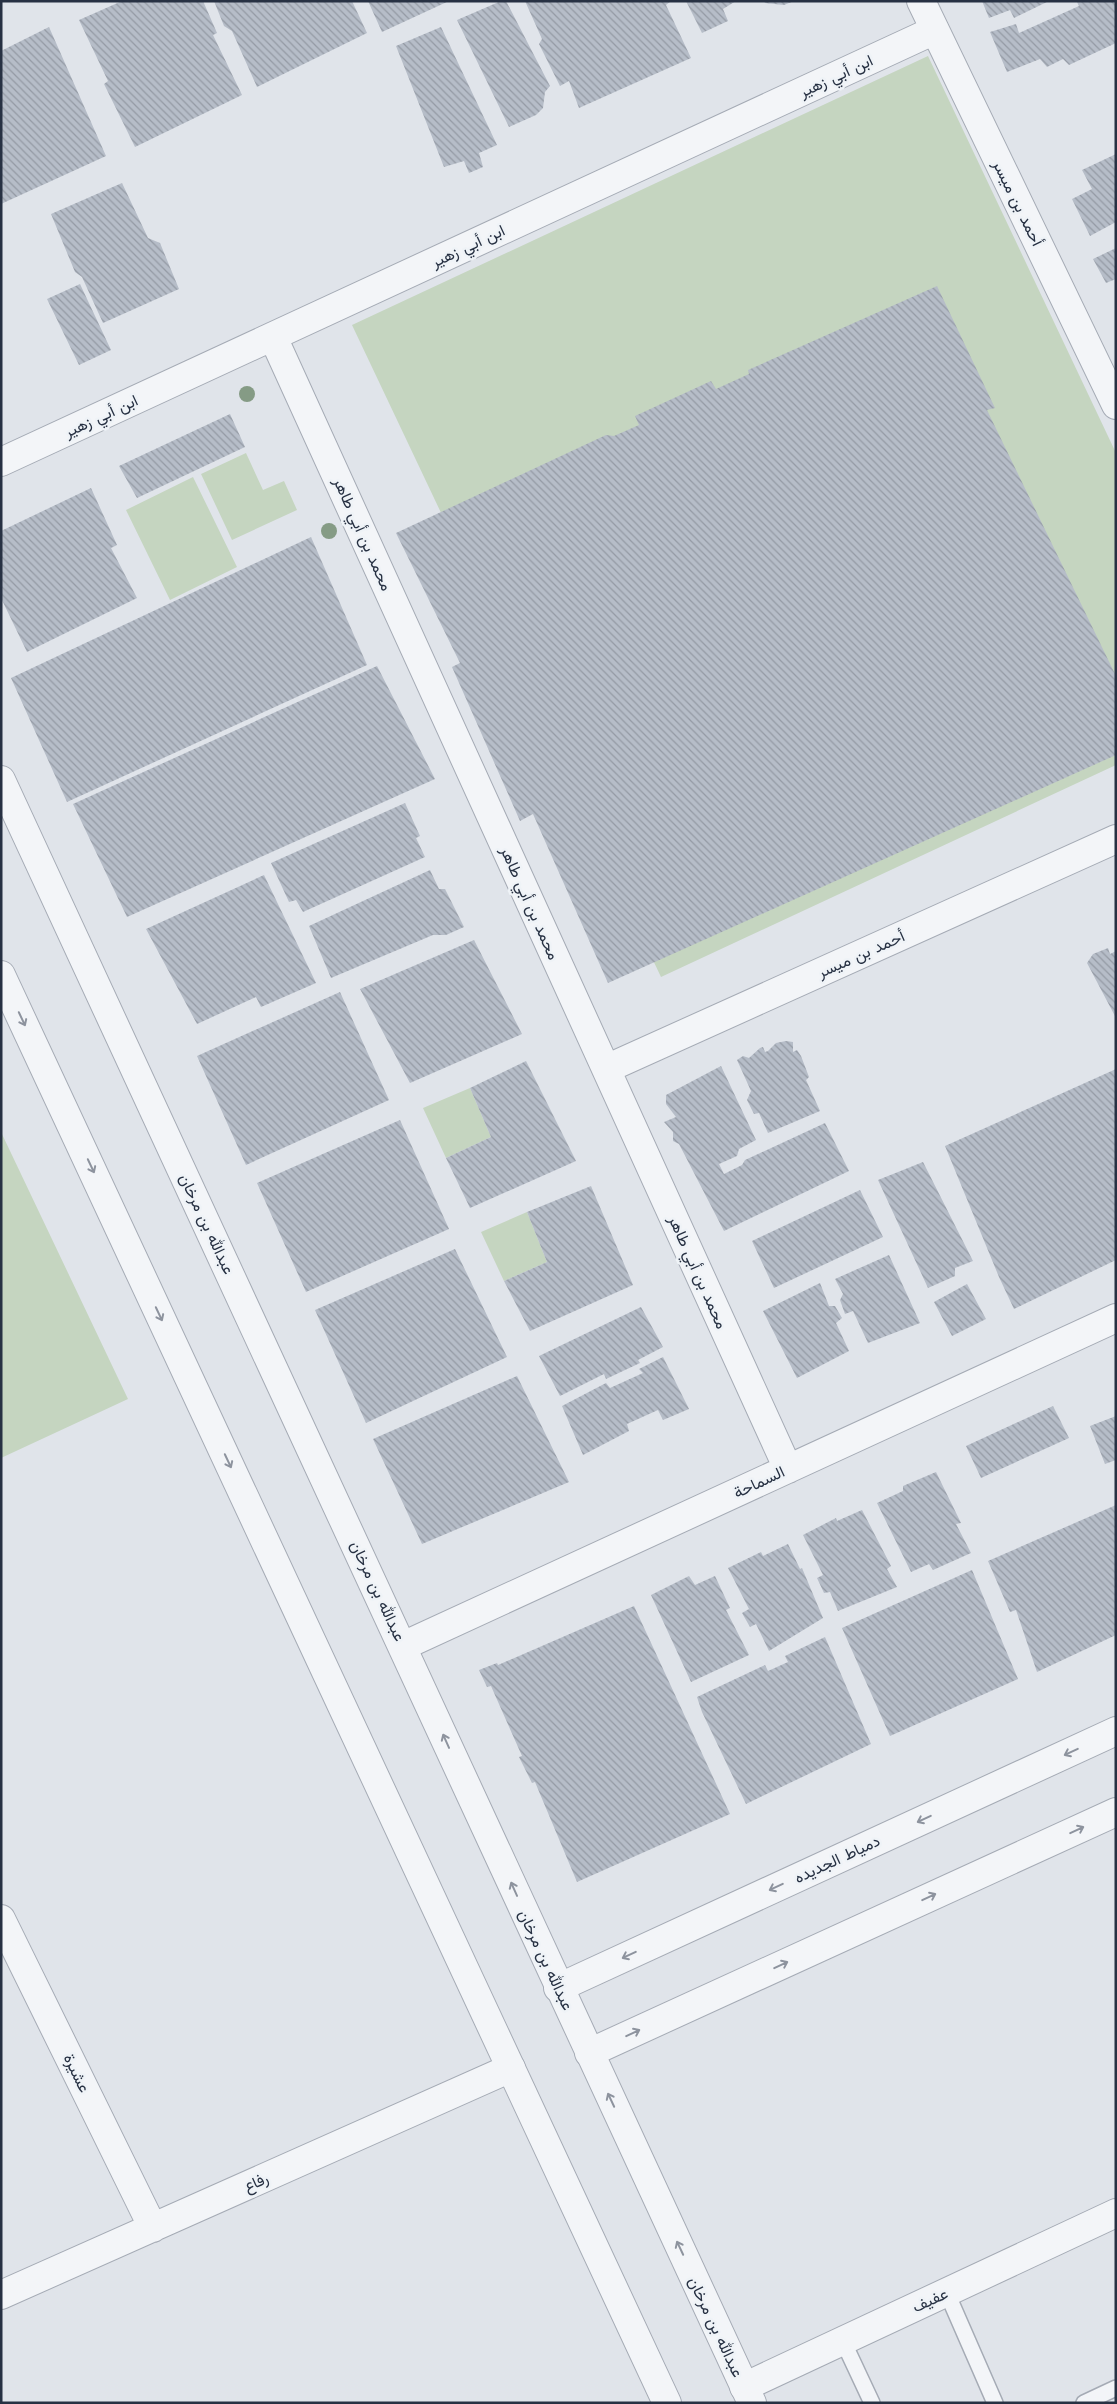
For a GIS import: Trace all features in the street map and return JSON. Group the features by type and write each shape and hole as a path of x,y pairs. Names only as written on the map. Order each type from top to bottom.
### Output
{"street":[{"name":"أحمد بن ميسر","path":"921,1 1116,406"},
{"name":"ابن أبي زهير","path":"1,462 935,30"},
{"name":"محمد بن أبي طاهر","path":"273,337 788,1469"},
{"name":"عبدالله بن مرخان","path":"1,780 403,1646 558,1988 748,2395"},
{"name":"أحمد بن ميسر","path":"606,1069 1116,839"},
{"path":"1,975 667,2403"},
{"name":"السماحة","path":"403,1646 1116,1318"},
{"name":"دمياط الجديده","path":"558,1988 1116,1731"},
{"path":"589,2053 1116,1812"},
{"name":"عشيرة","path":"1,1919 153,2228"},
{"name":"رفاع","path":"1,2295 511,2068"},
{"name":"عفيف","path":"748,2395 843,2340 1116,2214"}],"lane":[{"path":"947,2292 995,2403"},
{"path":"843,2340 872,2403"},
{"path":"1084,2403 1116,2388"}],"green space":[{"path":"928,56 1116,453 1116,765 661,977 352,325"},
{"path":"246,453 263,490 284,481 297,510 232,540 201,474"},
{"path":"193,477 237,567 170,600 126,510"},
{"path":"470,1088 491,1137 446,1158 423,1108"},
{"path":"1,1132 128,1399 1,1458"},
{"path":"527,1212 547,1262 504,1281 481,1232"}],"building":[{"path":"122,1 203,1 217,33 213,35 242,95 135,147 104,84 108,81 79,20"},
{"path":"214,1 352,1 367,33 257,87 232,31 224,26"},
{"path":"368,1 449,1 382,32"},
{"path":"501,1 506,1 550,86 545,92 543,108 536,115 509,127 457,20"},
{"path":"525,1 671,1 666,5 691,58 579,108 569,81 560,86 539,44 542,39"},
{"path":"686,1 736,1 723,9 728,21 702,33"},
{"path":"764,1 794,1 784,5 765,3"},
{"path":"982,1 1049,1 1014,18 1010,10 989,18"},
{"path":"1116,1 1116,43 1069,65 1063,59 1047,67 1040,59 1007,72 990,32 1016,24 1019,33 1079,6 1077,2"},
{"path":"49,27 106,156 1,204 1,51"},
{"path":"441,27 497,145 479,153 483,167 469,173 464,161 444,167 396,46"},
{"path":"1116,154 1116,222 1090,236 1072,199 1092,189 1082,170"},
{"path":"122,183 148,238 160,243 179,289 103,323 82,277 75,272 51,214"},
{"path":"1116,248 1116,279 1106,283 1093,259"},
{"path":"80,284 111,350 79,365 47,299"},
{"path":"937,286 995,408 987,410 1116,676 1116,755 608,983 533,814 520,821 452,667 460,663 396,533 606,435 614,436 639,425 635,416 711,381 716,389 749,374 748,370"},
{"path":"230,414 245,447 137,498 119,466"},
{"path":"91,488 117,545 111,548 137,598 27,652 1,598 1,531"},
{"path":"311,537 367,665 67,802 11,678"},
{"path":"377,666 435,779 127,917 73,804"},
{"path":"405,803 420,836 416,838 425,857 303,912 296,900 289,902 271,863"},
{"path":"430,870 439,889 445,889 464,927 446,935 433,935 331,978 309,926"},
{"path":"264,875 316,983 261,1007 256,997 197,1024 146,929"},
{"path":"474,940 522,1034 410,1083 360,989"},
{"path":"1108,948 1110,954 1116,951 1116,1018 1087,963 1093,954"},
{"path":"340,992 389,1100 246,1165 197,1056"},
{"path":"793,1042 793,1052 797,1050 801,1056 809,1077 806,1080 820,1111 768,1133 759,1113 754,1114 747,1100 751,1091 737,1060 743,1056 749,1058 760,1048 763,1047 765,1052 776,1043"},
{"path":"526,1061 576,1161 470,1208 446,1158 491,1137 470,1088"},
{"path":"721,1066 756,1140 739,1149 737,1156 719,1164 724,1174 742,1165 745,1160 825,1123 849,1171 724,1231 679,1144 673,1141 673,1132 664,1122 676,1117 666,1104 666,1095"},
{"path":"1116,1069 1116,1260 1014,1309 945,1146"},
{"path":"400,1120 449,1229 306,1292 257,1183"},
{"path":"923,1162 973,1261 955,1268 955,1276 928,1288 878,1180"},
{"path":"591,1186 633,1285 530,1331 504,1281 547,1262 527,1212"},
{"path":"860,1190 883,1237 774,1288 752,1241"},
{"path":"455,1249 507,1357 366,1423 315,1310"},
{"path":"889,1255 920,1323 868,1343 853,1311 845,1314 840,1300 843,1294 835,1279"},
{"path":"820,1283 829,1306 835,1306 842,1318 836,1323 849,1351 797,1378 763,1311"},
{"path":"967,1284 986,1319 952,1336 934,1302"},
{"path":"641,1307 663,1347 638,1360 640,1363 606,1379 604,1374 560,1396 539,1356"},
{"path":"663,1357 689,1409 663,1420 658,1410 627,1424 629,1431 583,1455 562,1406 606,1383 610,1388 643,1373 639,1369"},
{"path":"517,1376 569,1482 422,1544 373,1439"},
{"path":"1053,1406 1069,1438 981,1478 966,1446"},
{"path":"1116,1416 1116,1460 1105,1464 1090,1426"},
{"path":"936,1472 961,1523 956,1524 971,1553 933,1570 929,1564 911,1572 877,1503 903,1491 903,1486"},
{"path":"1116,1505 1116,1635 1037,1672 1016,1610 1010,1612 988,1561"},
{"path":"862,1510 891,1566 887,1569 897,1587 838,1611 830,1592 824,1593 817,1578 823,1575 803,1535 836,1518 837,1521"},
{"path":"788,1544 800,1569 802,1568 823,1618 769,1651 756,1624 750,1627 742,1613 749,1609 728,1568 761,1552 763,1556"},
{"path":"972,1570 1018,1679 890,1736 842,1628"},
{"path":"689,1576 695,1585 715,1576 730,1608 726,1610 749,1655 691,1682 651,1595"},
{"path":"634,1606 730,1814 577,1882 535,1782 532,1783 519,1757 522,1756 491,1686 487,1687 479,1670 497,1663 498,1665"},
{"path":"825,1637 871,1744 746,1804 702,1712 697,1697 765,1665 768,1671 788,1662 785,1656"}]}
